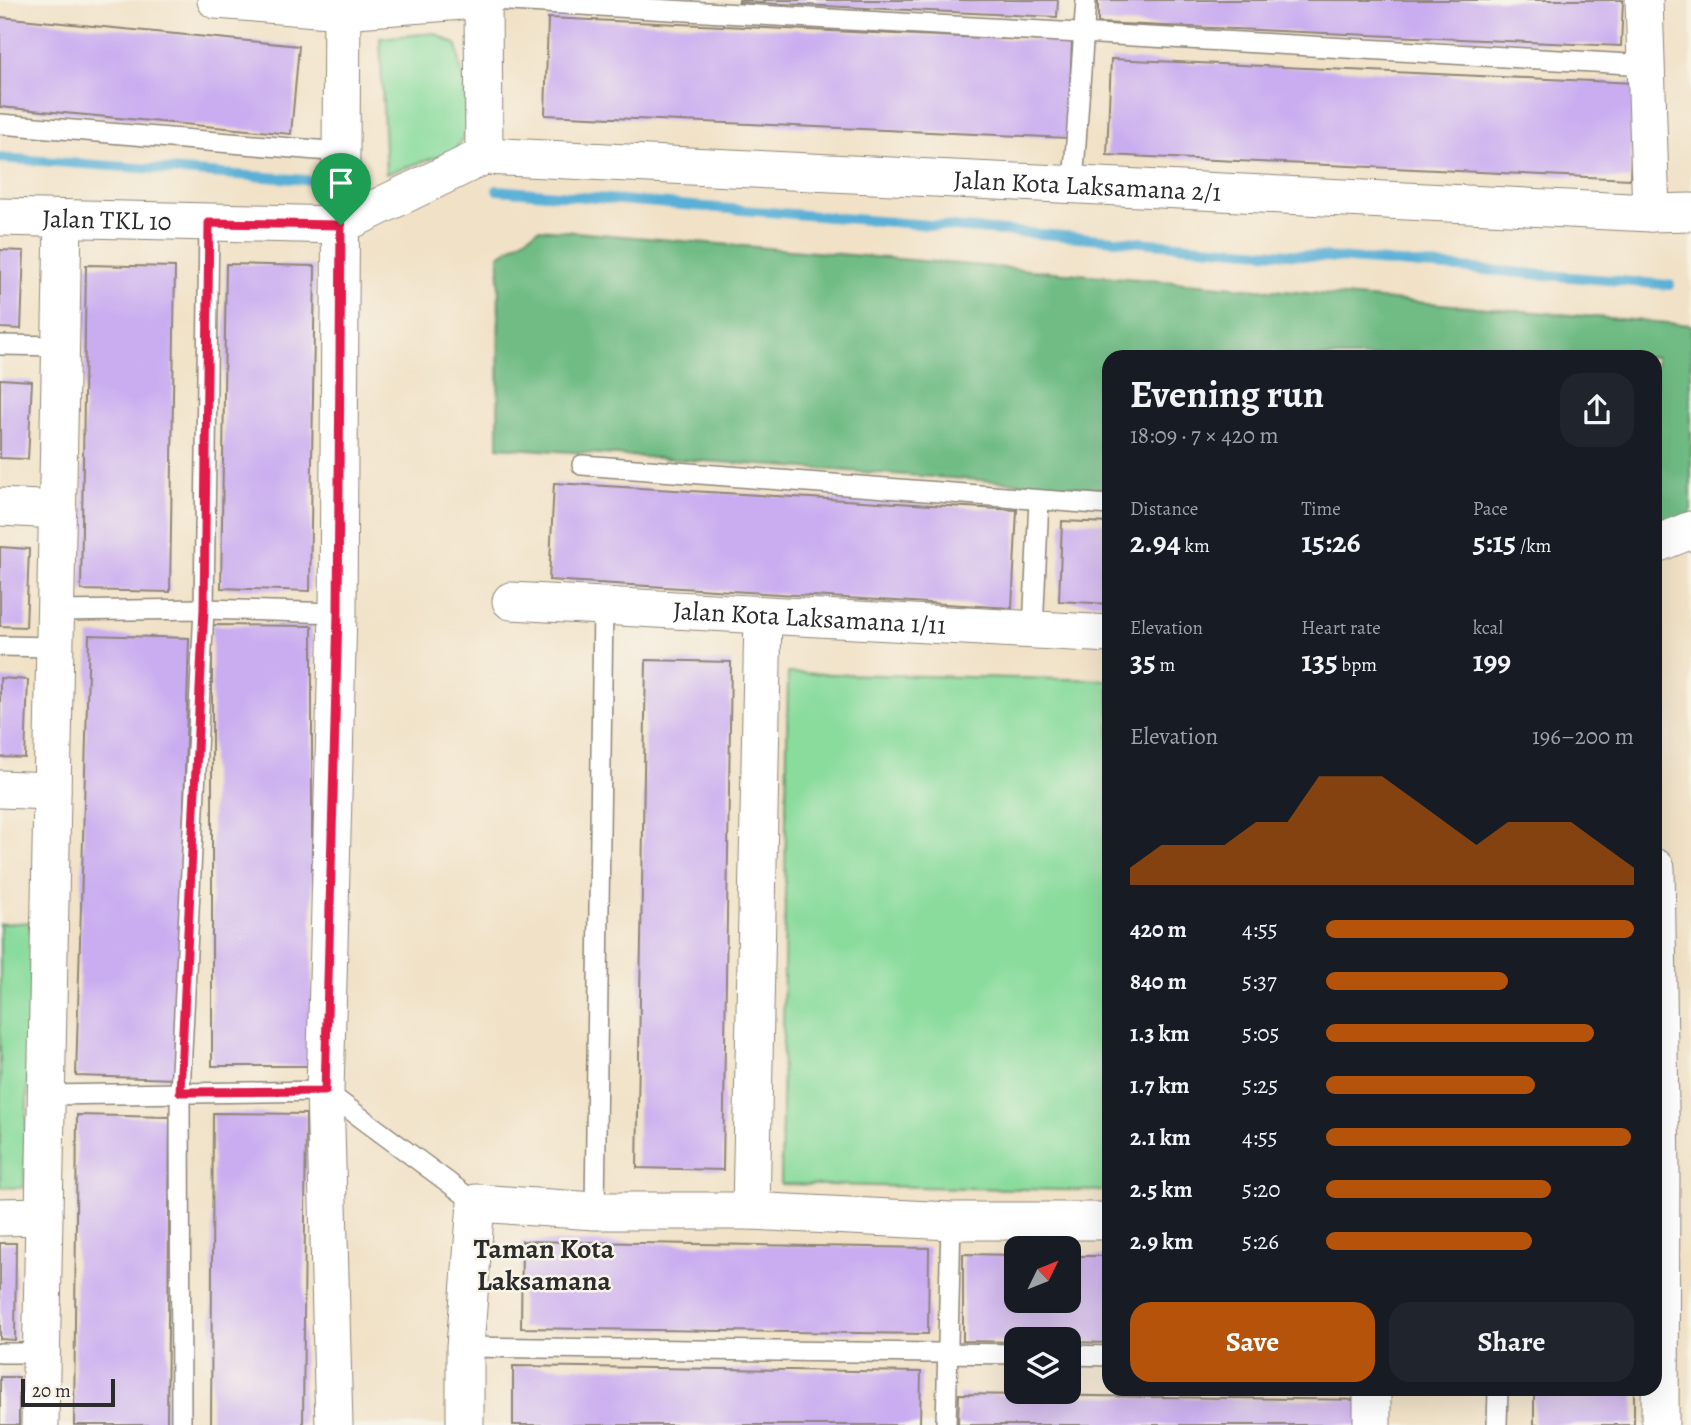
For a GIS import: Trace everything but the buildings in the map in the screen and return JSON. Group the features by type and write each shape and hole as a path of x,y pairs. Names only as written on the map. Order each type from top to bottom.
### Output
{"street":[{"path":"216,0 342,5 476,0"},
{"path":"341,225 484,156 483,0"},
{"path":"1644,0 1651,213"},
{"path":"334,1425 325,1091 338,613 342,5"},
{"name":"Jalan Kota Laksamana 2/1","path":"484,156 1651,213 1691,212"},
{"name":"Jalan TKL 10","path":"0,217 341,225"},
{"path":"40,1425 63,220"},
{"path":"0,507 58,510"},
{"path":"1662,542 1691,530"},
{"name":"Jalan Kota Laksamana 1/11","path":"511,601 1102,634"},
{"path":"751,1212 763,615"},
{"path":"0,789 52,791"},
{"path":"466,1425 465,1347 476,1203 595,1212 751,1212 951,1221 1102,1221"},
{"path":"0,1217 44,1216"},
{"path":"1372,1396 1372,1425"},
{"path":"1660,1396 1660,1425"}],"lane":[{"path":"493,0 1647,65"},
{"path":"1073,185 1086,0"},
{"path":"0,124 341,152"},
{"path":"181,1425 180,1092 204,609 209,223"},
{"path":"0,345 61,346"},
{"path":"582,465 1102,504"},
{"path":"1033,630 1039,500"},
{"path":"595,1212 603,606"},
{"path":"56,611 204,609 338,613"},
{"path":"0,646 55,647"},
{"path":"46,1095 325,1091 476,1203"},
{"path":"946,1425 951,1221"},
{"path":"465,1347 1004,1354"},
{"path":"0,1353 41,1353"},
{"path":"1081,1355 1102,1356"},
{"path":"1497,1425 1498,1396"}],"green space":[{"path":"434,33 457,45 470,126 455,151 386,174 380,38"},
{"path":"539,229 1691,325 1691,530 1662,528 1662,350 1102,350 1102,489 498,447 499,255"},
{"path":"788,673 1102,680 1102,1191 781,1184"},
{"path":"33,922 24,1188 0,1187 0,924"}],"waterway":[{"path":"0,158 307,180"},
{"path":"497,190 1670,285"}],"district":[{"name":"Taman Kota Laksamana","path":"544,1264"}],"route":[{"path":"209,223 341,225 338,613 325,1091 180,1092 204,609 209,223"}]}
